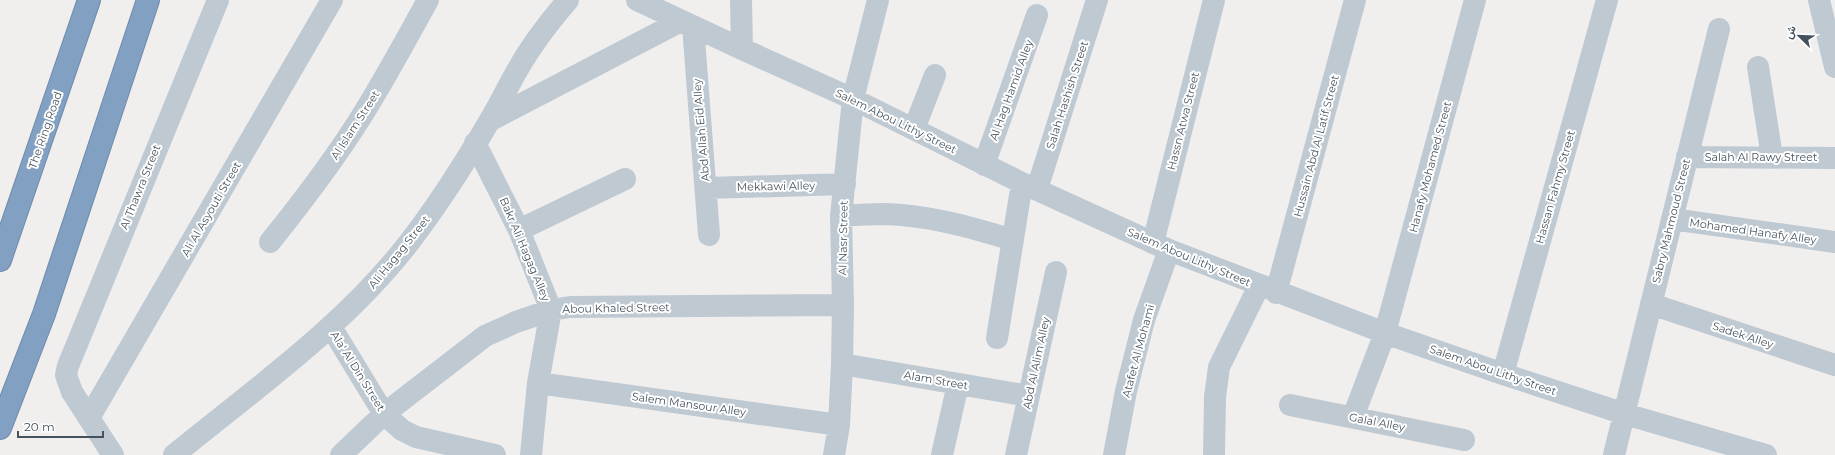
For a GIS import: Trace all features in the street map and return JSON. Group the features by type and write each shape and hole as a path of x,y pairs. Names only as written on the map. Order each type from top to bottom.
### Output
{"highway":[{"name":"The Ring Road","path":"0,260 89,0"},
{"path":"0,428 44,314 148,0"}],"street":[{"name":"Al Thawra Street","path":"89,418 72,392 66,375 71,356 218,0"},
{"name":"Ali Al Asyouti Street","path":"89,418 332,0"},
{"name":"Al Islam Street","path":"270,242 307,195 363,115 390,70 428,0"},
{"name":"Ali Hagag Street","path":"174,455 331,327 385,271 410,241 455,177 491,120 518,68 549,22 568,0"},
{"path":"741,0 742,49"},
{"name":"Al Nasr Street","path":"834,455 839,425 842,364 843,305 841,216 854,99 878,0"},
{"name":"Salah Hashish Street","path":"997,338 1013,240 1029,186 1097,0"},
{"name":"Hassn Atwa Street","path":"1161,246 1214,0"},
{"name":"Hussain Abd Al Latif Street","path":"1214,455 1215,397 1219,367 1268,289 1355,0"},
{"name":"Hanafy Mohamed Street","path":"1353,417 1385,334 1475,0"},
{"name":"Hassan Fahmy Street","path":"1502,374 1607,0"},
{"path":"1819,0 1832,41 1835,67"},
{"name":"Salem Abou Lithy Street","path":"649,3 687,24 854,99 984,165 1161,246 1385,334 1625,414 1721,448 1766,455"},
{"name":"Al Hag Hamid Alley","path":"984,165 1037,15"},
{"path":"491,120 687,24"},
{"name":"Abd Allah Eid Alley","path":"687,24 706,188 709,235"},
{"name":"Sabry Mahmoud Street","path":"1614,455 1719,29"},
{"path":"1758,67 1772,157"},
{"path":"914,129 935,75"},
{"name":"Bakr Ali Hagag Alley","path":"475,144 519,230 551,310 538,383 531,455"},
{"name":"Salah Al Rawy Street","path":"1687,157 1835,158"},
{"path":"519,230 625,179"},
{"name":"Mekkawi Alley","path":"706,188 845,184"},
{"path":"841,216 884,214 926,218 968,226 1013,240"},
{"name":"Mohamed Hanafy Alley","path":"1672,220 1835,242"},
{"name":"Atafet Al Mohami","path":"1114,455 1126,391 1161,246"},
{"name":"Abd Al Alim Alley","path":"1016,455 1056,272"},
{"name":"Sadek Alley","path":"1651,304 1835,365"},
{"name":"Abou Khaled Street","path":"341,455 384,414 486,336 516,322 551,310 570,307 843,305"},
{"name":"Ala' Al Din Street","path":"331,327 384,414 402,430 416,437 495,455"},
{"name":"Alam Street","path":"842,364 1029,396"},
{"name":"Salem Mansour Alley","path":"538,383 839,425"},
{"path":"942,455 958,384"},
{"name":"Galal Alley","path":"1290,405 1464,440"},
{"path":"89,418 113,455"}]}
